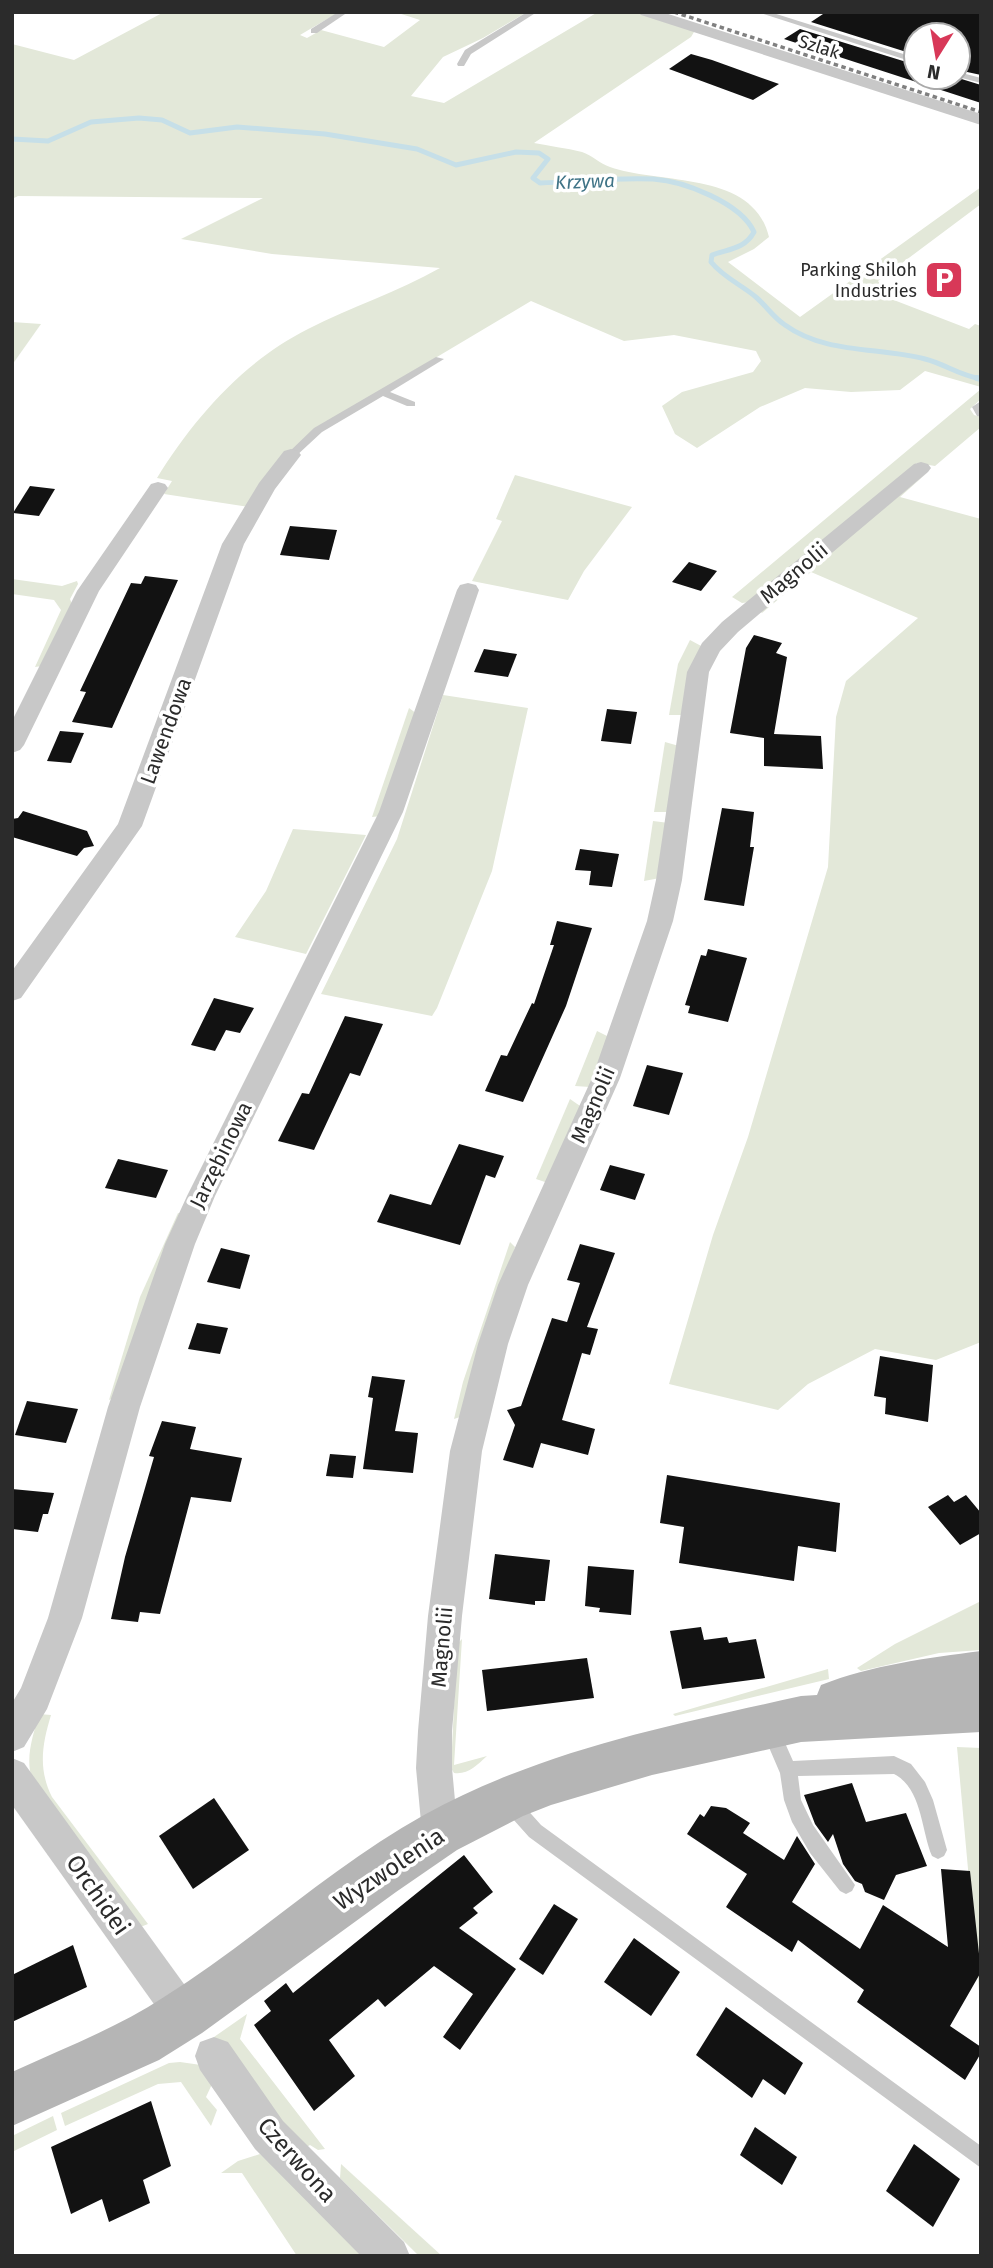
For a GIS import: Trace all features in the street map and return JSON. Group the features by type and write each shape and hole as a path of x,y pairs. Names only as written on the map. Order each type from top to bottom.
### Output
{"street":[{"name":"Szlak","path":"646,12 981,120"},
{"name":"Lawendowa","path":"12,991 130,826 233,544 266,487 291,455"},
{"name":"Magnolii","path":"440,1833 434,1768 435,1731 445,1615 469,1438 492,1344 513,1285 606,1078 660,921 669,880 698,673 710,648 730,627 921,468"},
{"path":"12,745 88,591 158,488"},
{"name":"Jarzębinowa","path":"12,1735 35,1697 65,1618 107,1463 180,1244 201,1196 391,811 468,590"},
{"name":"Wyzwolenia","path":"785,1723 853,1696 913,1682 981,1673"},
{"name":"Wyzwolenia","path":"12,2099 130,2046 184,2015 378,1874 440,1833 506,1799 551,1781 652,1752 785,1723 981,1709"},
{"name":"Orchidei","path":"12,1775 184,2015"},
{"name":"Czerwona","path":"214,2056 269,2135 390,2256"}],"lane":[{"path":"314,31 344,12"},
{"path":"461,64 468,52 533,12"},
{"path":"761,12 902,57"},
{"path":"291,455 318,430 439,359"},
{"path":"383,392 411,404"},
{"path":"981,404 977,407 981,414"},
{"path":"785,1723 778,1752 789,1770 789,1788 814,1847 846,1885"},
{"path":"789,1770 801,1767 894,1765 905,1768 917,1782 938,1850"},
{"path":"506,1799 535,1831 981,2158"}],"shaded area":[{"path":"164,12 339,12 300,35 307,38 321,30 384,47 420,20 395,12 527,12 483,38 443,57 411,96 444,103 598,12 635,12 690,29 694,32 691,37 534,143 582,152 606,166 725,190 744,200 760,215 769,237 754,249 728,262 800,317 981,187 981,204 878,281 882,287 892,291 886,297 969,329 975,324 981,326 981,387 925,371 900,390 851,392 805,388 760,407 697,448 675,434 662,406 682,392 753,372 761,361 756,351 674,335 624,341 531,301 316,429 249,507 164,494 172,481 157,478 171,456 204,413 242,374 285,342 308,329 440,268 272,254 181,239 263,198 18,196 12,199 12,44 74,60"},
{"path":"12,322 41,324 12,365"},
{"path":"981,389 981,399 970,409 974,415 981,417 981,427 935,466 917,463 750,602 742,603 732,597"},
{"path":"928,472 900,497 981,519 981,1342 936,1360 875,1349 808,1384 778,1410 669,1384 713,1235 748,1137 828,867 836,717 846,681 918,618 811,572 762,613 759,610"},
{"path":"515,475 632,507 584,571 568,600 472,581 502,521 496,519"},
{"path":"12,579 62,586 77,581 70,599 73,607 42,666 35,667 61,610 54,600 12,594"},
{"path":"690,640 703,647 682,715 669,715 678,664"},
{"path":"443,695 528,708 492,871 437,1008 432,1016 321,994 397,839"},
{"path":"409,708 417,714 381,816 372,817"},
{"path":"665,742 679,746 670,812 654,812"},
{"path":"653,821 669,823 660,878 644,881"},
{"path":"293,829 366,835 306,954 235,937 266,891"},
{"path":"597,1031 609,1037 590,1087 575,1086"},
{"path":"570,1099 583,1108 551,1184 536,1179"},
{"path":"178,1213 184,1214 115,1397 109,1400 140,1297"},
{"path":"510,1242 515,1247 463,1416 454,1419 463,1382"},
{"path":"981,1601 981,1650 939,1653 861,1671 857,1668 895,1644"},
{"path":"462,1639 454,1765 487,1756 472,1769 454,1773 451,1768 457,1644"},
{"path":"828,1669 829,1679 675,1716 673,1714"},
{"path":"39,1714 51,1715 45,1737 43,1767 52,1797 148,1924 138,1928 32,1779 30,1755"},
{"path":"957,1747 981,1748 981,1991 979,1991"},
{"path":"247,2014 240,2039 325,2149 318,2150 310,2145 299,2151 214,2037"},
{"path":"169,2063 201,2065 213,2082 206,2097 217,2110 211,2126 181,2082 158,2084 65,2126 61,2113"},
{"path":"53,2116 57,2130 12,2152 12,2136"},
{"path":"260,2154 305,2195 362,2256 297,2256 242,2173 221,2173 238,2161"},
{"path":"341,2164 442,2256 419,2256 340,2178"}],"building":[{"path":"826,12 981,12 981,75 972,73 972,21 902,21 902,51 811,22"},
{"path":"800,29 902,61 902,77 784,39"},
{"path":"691,54 779,84 753,100 669,69"},
{"path":"972,82 981,85 981,103 944,91 972,91"},
{"path":"30,486 55,489 39,516 13,513"},
{"path":"290,526 337,530 329,560 280,555"},
{"path":"689,562 717,571 701,591 672,582"},
{"path":"145,576 178,580 112,728 72,722 86,692 80,691 131,583 141,584"},
{"path":"754,635 782,643 776,653 787,657 774,734 821,736 823,769 764,766 764,738 730,733 746,648"},
{"path":"484,649 517,654 508,677 474,672"},
{"path":"607,709 637,712 631,744 601,741"},
{"path":"60,731 84,733 71,763 47,761"},
{"path":"722,808 754,812 750,847 754,847 744,906 704,900"},
{"path":"23,811 87,831 94,846 84,848 77,856 12,837 12,819 18,818"},
{"path":"580,849 619,854 612,887 589,885 591,871 575,870"},
{"path":"557,921 592,928 566,1006 523,1102 485,1091 501,1055 507,1056 532,1003 534,1004 554,945 550,945"},
{"path":"708,949 747,958 728,1022 688,1013 690,1006 685,1005 701,955 706,956"},
{"path":"214,998 254,1008 240,1033 226,1030 215,1051 191,1045"},
{"path":"345,1016 383,1024 360,1076 350,1073 314,1150 278,1141 302,1093 309,1094"},
{"path":"647,1065 683,1073 669,1115 633,1106"},
{"path":"459,1144 504,1156 495,1178 486,1175 460,1245 377,1222 390,1194 431,1205"},
{"path":"118,1159 168,1170 156,1198 105,1188"},
{"path":"610,1165 645,1174 635,1200 600,1190"},
{"path":"580,1244 615,1253 587,1327 598,1329 590,1355 582,1353 562,1420 595,1429 588,1455 541,1443 533,1468 503,1460 515,1425 507,1410 521,1406 552,1318 567,1322 580,1283 567,1280"},
{"path":"221,1248 250,1255 240,1289 207,1282"},
{"path":"197,1323 228,1328 220,1354 188,1349"},
{"path":"880,1356 933,1365 928,1422 885,1414 886,1398 874,1396"},
{"path":"372,1376 405,1380 395,1431 418,1433 413,1473 363,1469 373,1398 368,1397"},
{"path":"27,1401 78,1409 66,1443 15,1435"},
{"path":"162,1421 196,1427 190,1449 242,1458 231,1502 191,1497 160,1614 140,1612 138,1622 111,1619 125,1557 154,1457 149,1456"},
{"path":"330,1454 356,1456 353,1478 326,1476"},
{"path":"667,1475 840,1503 836,1552 798,1546 794,1581 679,1563 684,1527 660,1523"},
{"path":"12,1489 54,1493 48,1514 43,1514 38,1532 12,1529"},
{"path":"948,1495 954,1502 966,1495 981,1513 981,1533 960,1545 928,1507"},
{"path":"495,1554 550,1560 545,1601 535,1601 535,1605 489,1599"},
{"path":"588,1566 634,1570 631,1615 599,1612 600,1608 585,1606"},
{"path":"701,1627 704,1640 727,1637 729,1643 756,1639 765,1678 682,1689 670,1631"},
{"path":"587,1658 594,1698 487,1711 482,1670"},
{"path":"852,1783 866,1822 906,1813 927,1866 896,1875 884,1900 865,1892 862,1884 855,1881 843,1864 833,1834 828,1842 815,1824 804,1795"},
{"path":"214,1798 249,1850 193,1889 159,1836"},
{"path":"711,1806 726,1808 750,1823 743,1833 784,1860 797,1836 815,1864 792,1902 860,1949 883,1905 948,1947 941,1869 970,1871 981,1972 950,2026 981,2047 981,2053 965,2080 857,2002 864,1990 798,1940 792,1952 726,1907 747,1874 687,1834 700,1814 704,1817"},
{"path":"464,1855 493,1892 473,1908 478,1913 459,1928 516,1969 460,2050 443,2037 473,1994 434,1966 385,2007 378,1999 329,2040 355,2076 314,2111 254,2025 271,2011 264,2001 286,1983 293,1993"},
{"path":"554,1904 578,1919 543,1975 519,1959"},
{"path":"634,1938 680,1972 651,2016 604,1982"},
{"path":"73,1945 87,1987 12,2022 12,1975"},
{"path":"726,2007 803,2063 785,2095 763,2079 752,2098 696,2055"},
{"path":"151,2101 171,2166 143,2180 150,2203 109,2222 102,2199 71,2214 51,2147"},
{"path":"755,2127 797,2157 782,2185 740,2155"},
{"path":"914,2144 960,2179 933,2227 886,2191"}],"waterway":[{"name":"Krzywa","path":"12,139 48,141 91,122 139,118 162,120 190,133 237,127 325,134 417,149 456,165 516,152 539,153 548,159 533,178 540,183 653,179 680,184 725,203 747,221 754,232 750,238 736,248 712,255 711,262 757,298 785,325 817,341 925,359 981,379"}],"railway":[{"path":"674,12 981,112"}],"place":[{"name":"Parking Shiloh Industries","path":"944,280"}]}
